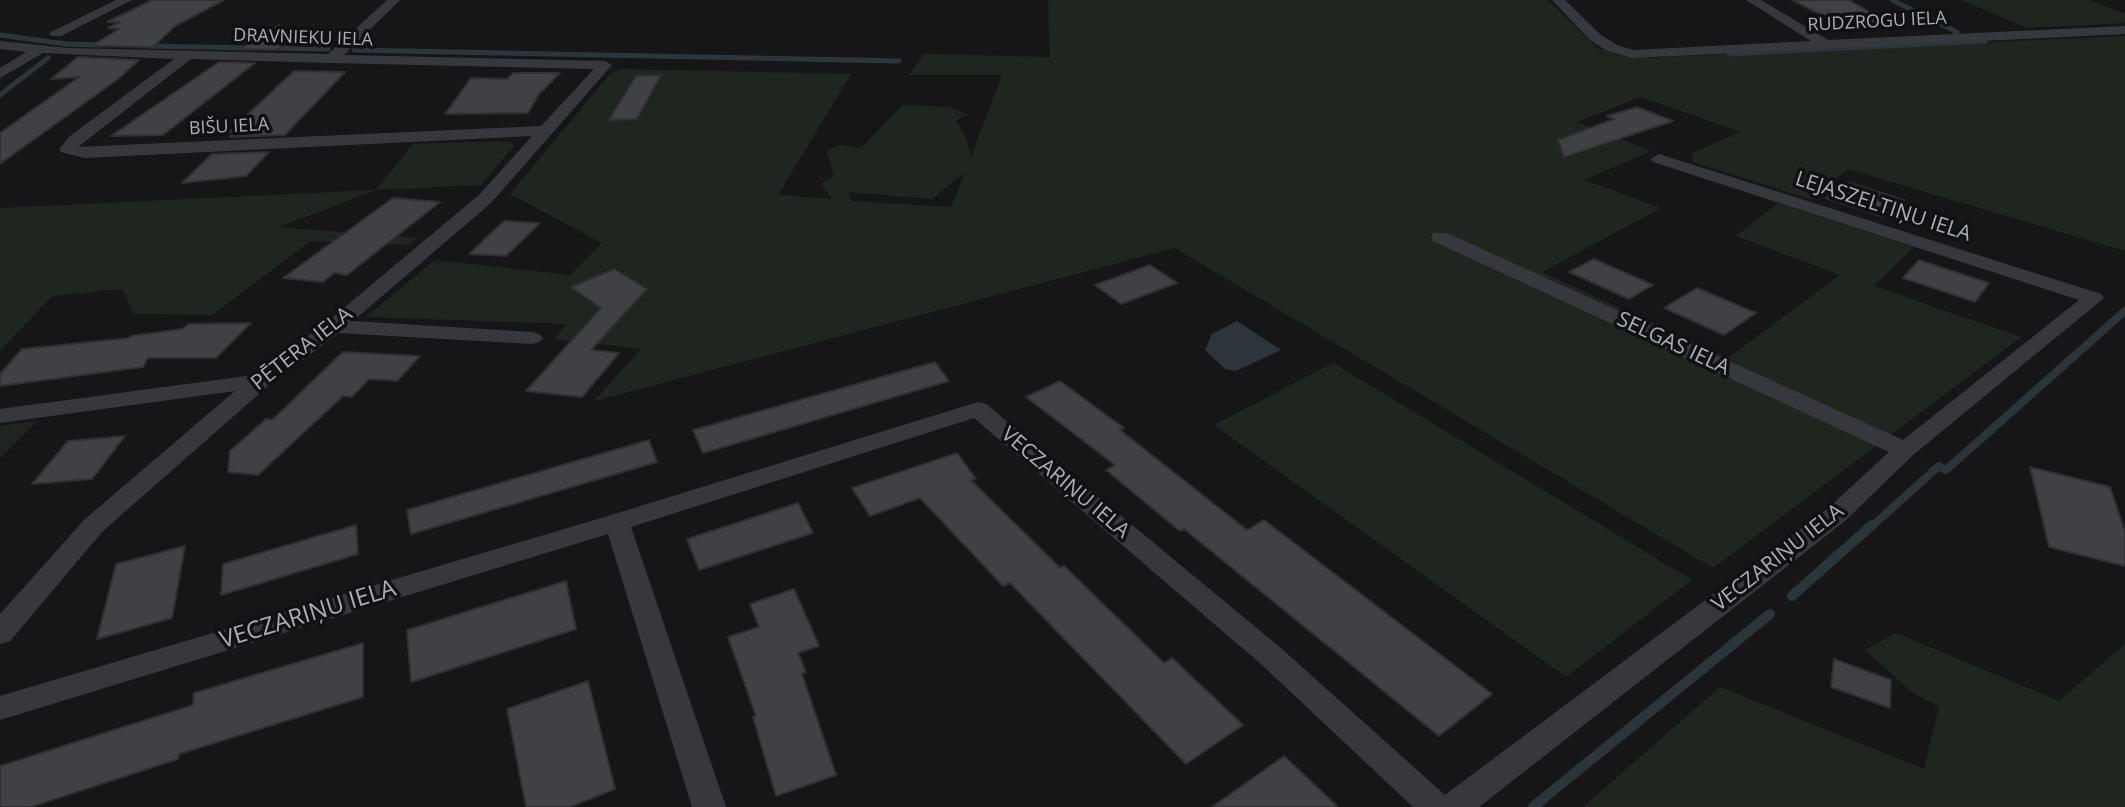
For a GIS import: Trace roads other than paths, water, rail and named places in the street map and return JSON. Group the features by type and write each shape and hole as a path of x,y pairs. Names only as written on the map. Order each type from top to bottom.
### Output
{"street":[{"path":"56,33 126,0"},
{"path":"331,59 394,0"},
{"name":"RUDZROGU IELA","path":"1558,0 1595,37 1612,48 1632,54 2125,30"},
{"path":"1752,0 1823,43"},
{"name":"DRAVNIEKU IELA","path":"0,45 39,50 188,55 605,65"},
{"path":"0,74 39,50"},
{"name":"BIŠU IELA","path":"188,55 76,139 67,149 85,153 546,131"},
{"name":"PĒTERA IELA","path":"0,633 94,524 260,381 334,326 485,199 605,65"},
{"name":"LEJASZELTIŅU IELA","path":"1659,159 2094,298"},
{"name":"SELGAS IELA","path":"1440,237 1905,450"},
{"name":"VECZARIŅU IELA","path":"1454,807 1836,515 1905,450 2094,298"},
{"path":"334,326 532,338"},
{"path":"0,416 260,381"},
{"name":"VECZARIŅU IELA","path":"0,708 617,522 978,409 1272,657 1436,807"},
{"path":"617,522 709,807"}],"waterway":[{"path":"1892,0 1957,32"},
{"path":"0,35 66,44 101,45"},
{"path":"1729,54 1985,41"},
{"path":"146,46 252,48"},
{"path":"268,48 328,49"},
{"path":"354,50 899,61"},
{"path":"0,95 48,58"},
{"path":"1871,527 1939,466 1946,470 2125,311"},
{"path":"1792,596 1872,525"},
{"path":"1533,807 1770,614"}]}
